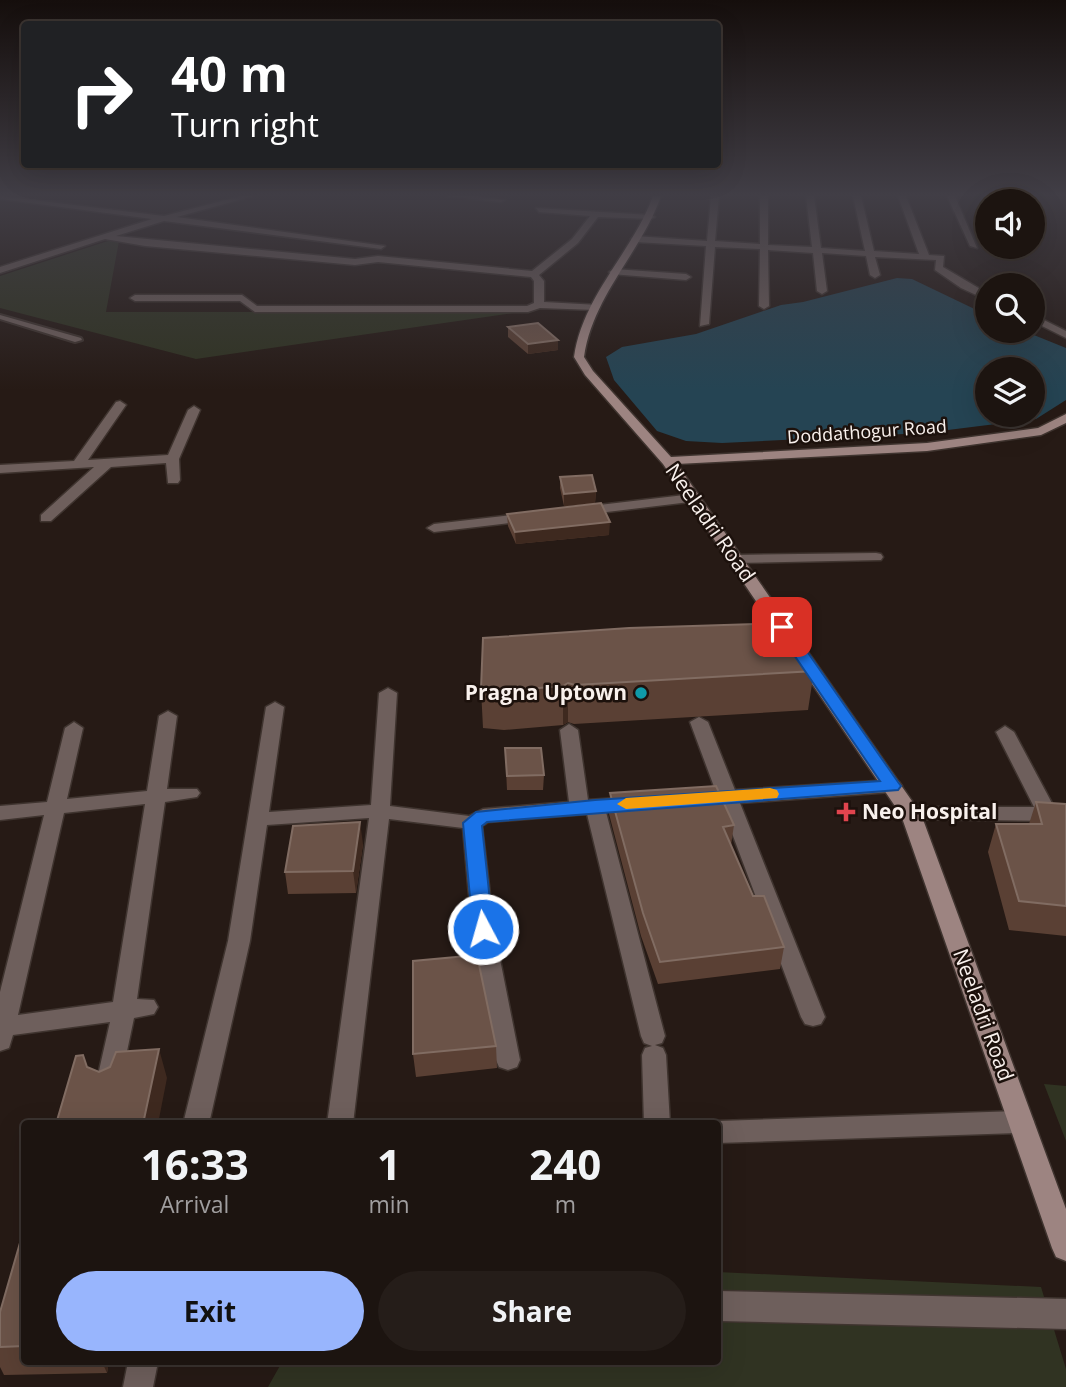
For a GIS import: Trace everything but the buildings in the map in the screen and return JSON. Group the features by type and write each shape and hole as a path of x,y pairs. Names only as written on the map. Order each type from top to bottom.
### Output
{"street":[{"path":"0,270 30,261"},
{"path":"340,261 365,261"},
{"path":"396,261 534,274 550,261"},
{"name":"Neeladri Road","path":"621,261 595,307 578,352 582,363 668,461 911,814 1066,1248"},
{"path":"705,324 711,261"},
{"path":"764,306 765,261"},
{"path":"819,261 821,291"},
{"path":"871,261 875,275"},
{"path":"940,261 938,268 975,291"},
{"path":"614,272 686,276"},
{"path":"534,274 539,281 539,305"},
{"path":"135,298 242,298 255,309 528,309 539,305 595,307"},
{"path":"1045,324 1066,335"},
{"path":"78,465 120,405"},
{"path":"173,480 173,459 194,410"},
{"name":"Doddathogur Road","path":"668,461 927,447 1041,431 1066,418"},
{"path":"0,469 173,459"},
{"path":"46,518 106,464"},
{"path":"570,512 693,498"},
{"path":"433,528 543,515"},
{"path":"735,559 876,557"},
{"path":"341,1120 380,811 388,693"},
{"path":"197,1120 239,941 275,707"},
{"path":"108,1088 135,1009 156,797 168,716"},
{"path":"699,722 813,1017"},
{"path":"74,728 2,1034 135,1009"},
{"path":"569,730 587,806 654,1045 657,1120"},
{"path":"1005,732 1056,813"},
{"path":"676,800 892,786"},
{"path":"0,813 190,793"},
{"path":"258,819 380,811 472,823 483,816 649,802"},
{"path":"911,814 1056,813"},
{"path":"472,823 483,929 508,1060"},
{"path":"721,1132 1021,1122"},
{"path":"721,1306 1066,1314"},
{"path":"138,1387 142,1365"}],"lane":[{"path":"0,317 78,340"}],"green space":[{"path":"47,261 115,261 106,312 520,312 196,359 0,308 0,276"},
{"path":"1044,1084 1066,1086 1066,1141"},
{"path":"721,1272 1041,1287 1066,1369 1066,1387 268,1387 280,1365 721,1365"}],"water":[{"path":"897,278 912,279 975,309 975,343 1045,343 1045,340 1066,348 1066,400 1045,413 1045,357 975,357 975,427 924,433 722,443 686,441 657,431 614,380 606,357 622,347 696,334 781,305"}],"slow traffic":[{"path":"626,804 770,794"}],"place":[{"name":"Pragna Uptown","path":"641,693"},
{"name":"Neo Hospital","path":"846,812"}],"route":[{"path":"483,929 472,823 483,816 892,786 782,627"}]}
